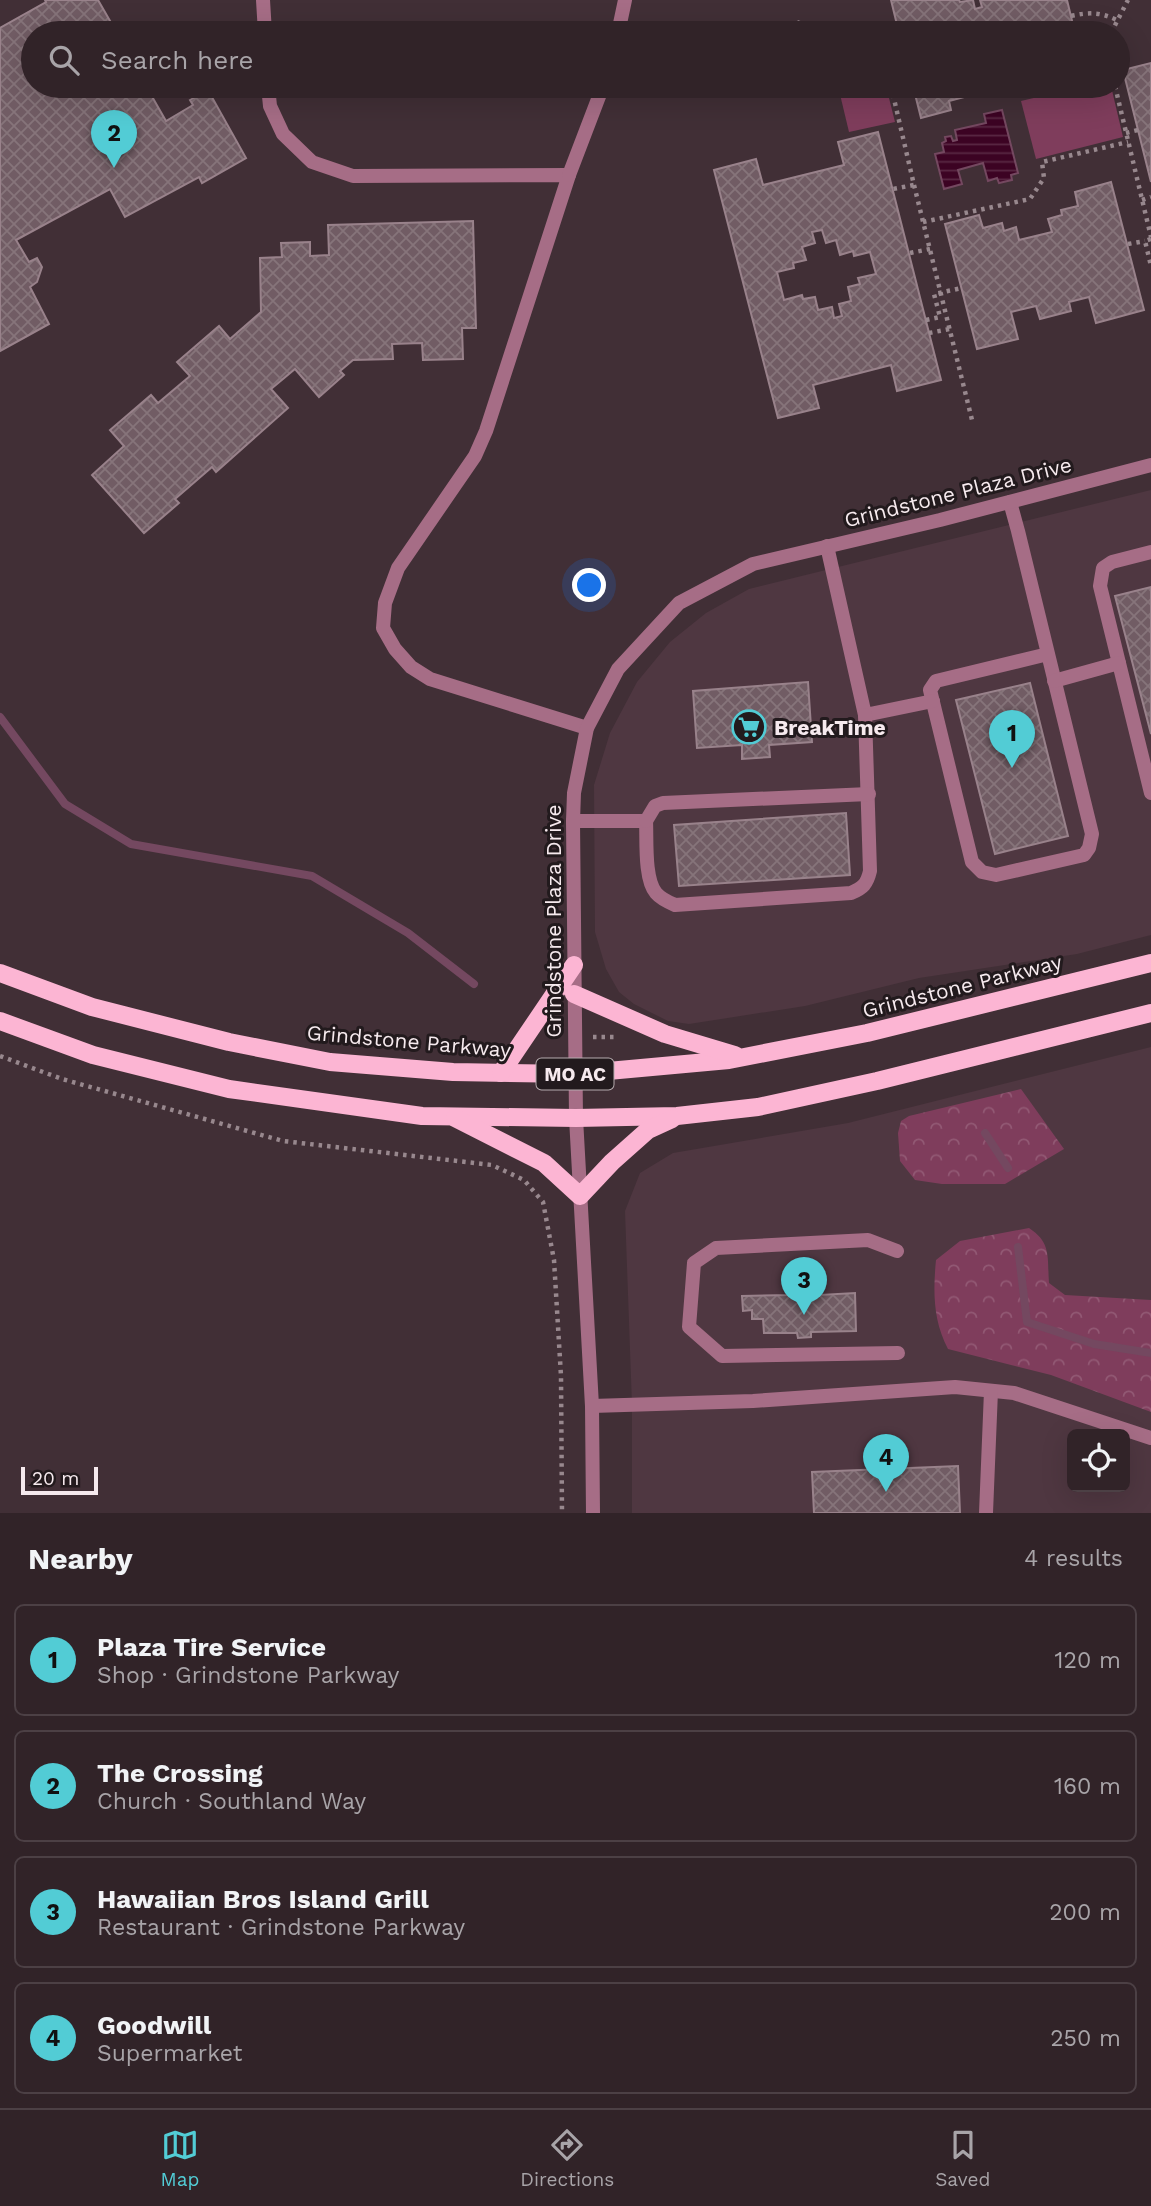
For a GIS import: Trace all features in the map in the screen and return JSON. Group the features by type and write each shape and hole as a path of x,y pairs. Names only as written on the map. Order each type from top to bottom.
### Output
{"main road":[{"name":"Grindstone Parkway","path":"0,973 92,1007 229,1042 330,1062 453,1072 575,1074 742,1057 867,1033 1151,963"},
{"path":"501,1073 574,965"},
{"path":"574,994 665,1034 742,1057"},
{"name":"MO AC","path":"0,1021 93,1055 229,1089 422,1116 576,1118 677,1116 758,1107 1151,1013"},
{"path":"452,1116 544,1163 580,1196 612,1162 648,1130 677,1116"}],"street":[{"path":"263,0 264,21"},
{"path":"621,21 625,0"},
{"path":"269,98 270,106 283,134 312,162 353,176 569,175"},
{"path":"587,728 430,679 411,667 395,649 383,628 385,603 398,568 475,456 486,431 569,175 598,98"},
{"name":"Grindstone Plaza Drive","path":"593,1513 592,1406 576,1118 573,821 574,793 587,728 618,669 679,603 753,564 1151,466"},
{"path":"1010,502 1048,654 1092,834 1089,848 1084,855 996,875 982,872 972,862 930,690 936,681 1048,654"},
{"path":"827,547 866,715 869,794 870,871 867,882 862,889 851,893 675,905 654,891 649,879 646,821 654,806 663,803 869,794"},
{"path":"1151,552 1112,562 1103,568 1100,577 1151,793"},
{"path":"1054,681 1119,663"},
{"path":"866,715 933,701"},
{"path":"573,821 646,821"},
{"path":"897,1251 868,1240 716,1248 694,1263 689,1326 722,1356 898,1353"},
{"path":"592,1406 752,1401 955,1387 1014,1393 1151,1438"},
{"path":"986,1513 991,1391"}],"path":[{"path":"1071,16 1091,12 1117,20 1128,0"},
{"path":"894,98 973,424"},
{"path":"1118,98 1142,200 1151,266"},
{"path":"1126,133 1138,130"},
{"path":"923,222 1030,199 1044,178 1042,162 1128,142"},
{"path":"893,189 914,185"},
{"path":"1142,200 1151,197"},
{"path":"1128,244 1149,239"},
{"path":"910,253 930,249"},
{"path":"926,320 940,317 934,294 962,288"},
{"path":"929,332 950,329"},
{"path":"0,1056 62,1079 283,1141 492,1165 524,1180 543,1202 554,1260 561,1376 562,1513"}],"shaded area":[{"path":"1002,110 1018,173 1011,175 1012,180 999,183 997,178 988,181 983,163 958,170 962,184 944,189 935,154 944,152 942,143 946,141 945,137 951,136 953,141 957,140 955,130 986,123 984,114"},
{"path":"1151,490 1151,935 1077,954 919,978 805,1006 689,1024 668,1021 634,1004 619,992 606,969 595,932 594,785 610,733 637,682 670,642 706,613 749,589"},
{"path":"1151,1047 1151,1513 632,1513 632,1405 625,1211 640,1173 673,1153 848,1123"}],"green space":[{"path":"841,98 889,98 895,122 849,132"},
{"path":"1034,98 1114,98 1123,137 1036,159 1021,101"},
{"path":"1021,1089 1064,1149 1005,1184 942,1184 915,1180 900,1161 898,1133 901,1121 909,1116"},
{"path":"1029,1228 1045,1245 1049,1283 1065,1295 1151,1300 1151,1412 1051,1375 948,1349 939,1327 935,1306 936,1260 960,1241"}],"building":[{"path":"45,0 98,0 110,21 21,21 21,98 153,98 166,121 193,105 190,100 194,98 212,98 246,158 202,183 199,177 125,217 110,189 16,240 29,262 37,258 42,267 37,282 30,287 49,324 0,351 0,28 46,2"},
{"path":"891,0 973,0 975,9 982,7 980,0 1067,0 1072,21 896,21"},
{"path":"1151,63 1151,182 1130,98 1130,68"},
{"path":"916,98 960,98 949,101 951,110 921,118"},
{"path":"878,132 941,380 897,391 891,365 813,385 819,408 778,418 714,170 756,159 763,185 844,165 838,142","holes":["822,230 826,243 836,240 840,255 853,251 854,256 870,252 876,274 858,278 860,284 848,287 851,301 839,304 842,316 834,318 832,307 818,310 815,297 803,299 802,295 784,300 777,272 794,268 793,263 806,260 802,247 815,243 812,232"]},
{"path":"1111,182 1144,310 1096,323 1089,297 1069,302 1071,311 1040,319 1036,306 1011,312 1018,339 977,349 945,224 979,215 983,228 1002,223 1004,231 1016,227 1019,240 1052,232 1048,219 1062,215 1061,210 1078,206 1075,192"},
{"path":"473,221 476,328 462,328 463,359 423,360 422,343 392,344 393,359 353,360 340,371 344,375 319,397 295,369 271,389 288,408 216,472 212,467 175,499 179,503 144,533 92,475 124,446 110,430 151,395 158,403 190,376 177,362 219,326 230,339 261,312 260,258 282,257 281,243 310,242 310,256 329,255 328,225"},
{"path":"1151,587 1151,734 1115,596"},
{"path":"808,682 812,742 769,745 770,757 742,759 742,745 697,748 693,691"},
{"path":"1030,683 1068,836 995,854 956,700"},
{"path":"846,813 850,875 679,886 674,825"},
{"path":"791,1284 820,1284 820,1295 855,1293 856,1331 811,1332 811,1337 798,1338 797,1333 764,1333 763,1319 752,1319 752,1310 743,1311 742,1296 791,1295"},
{"path":"958,1466 960,1513 814,1513 812,1472"}],"waterway":[{"path":"0,717 65,804 131,844 312,876 408,933 474,984"},
{"path":"985,1133 1008,1168"},
{"path":"1018,1247 1027,1322 1094,1344 1151,1353"}],"place":[{"name":"The Crossing","path":"114,168"},
{"name":"BreakTime","path":"749,727"},
{"name":"Plaza Tire Service","path":"1012,768"},
{"name":"Hawaiian Bros Island Grill","path":"804,1315"},
{"name":"Goodwill","path":"886,1492"}]}
